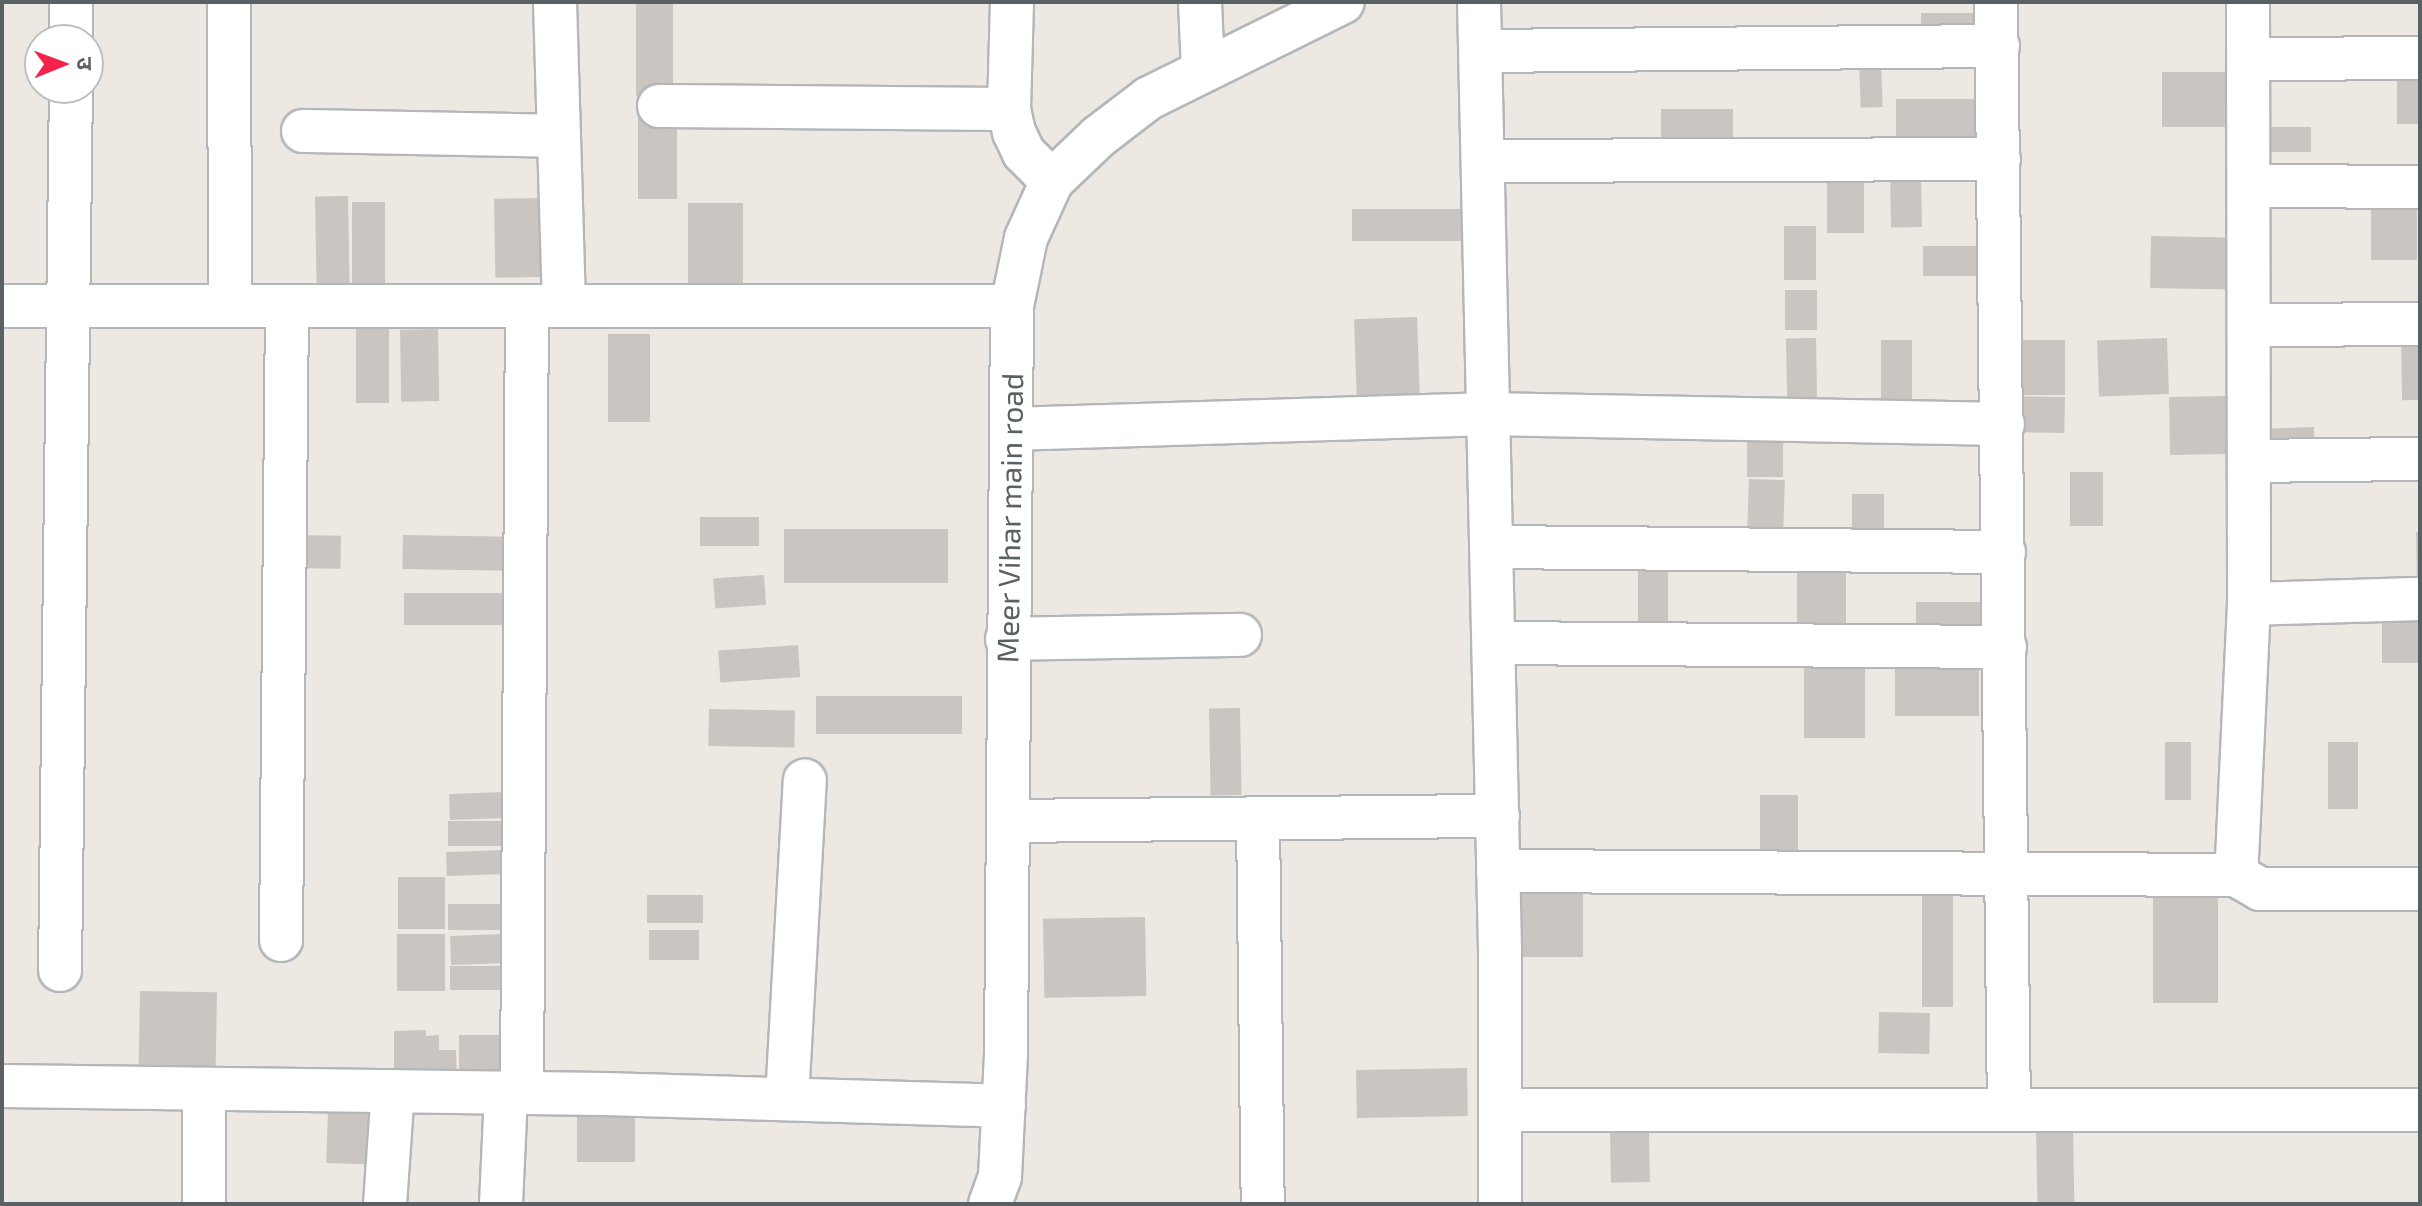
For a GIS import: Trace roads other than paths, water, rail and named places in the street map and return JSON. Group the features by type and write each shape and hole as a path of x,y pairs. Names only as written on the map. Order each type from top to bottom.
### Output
{"street":[{"path":"71,2 71,24"},
{"path":"229,2 230,306"},
{"path":"501,1204 514,1092 546,306 559,136 555,2"},
{"path":"1012,2 1009,109 1024,153 1052,181"},
{"path":"1200,2 1203,71"},
{"name":"Meer Vihar main road","path":"990,1204 1000,1177 1004,1106 1012,306 1026,238 1052,181 1098,137 1149,98 1343,2"},
{"path":"1479,2 1498,816 1500,1204"},
{"path":"1996,2 2009,1110"},
{"path":"2236,875 2249,604 2248,2"},
{"path":"1482,51 1998,46"},
{"path":"2249,59 2420,58"},
{"path":"60,970 71,104"},
{"path":"659,106 1009,109"},
{"path":"303,131 559,136"},
{"path":"1484,161 1999,159"},
{"path":"2250,186 2420,187"},
{"path":"2,306 1012,306"},
{"path":"281,940 287,306"},
{"path":"2249,325 2420,324"},
{"path":"1011,429 1490,414 2003,424"},
{"path":"2249,461 2420,459"},
{"path":"1492,547 2004,552"},
{"path":"2249,604 2420,599"},
{"path":"1007,639 1240,635"},
{"path":"1494,643 2005,647"},
{"path":"787,1099 805,781"},
{"path":"1008,821 1498,816"},
{"path":"1258,818 1263,1204"},
{"path":"1498,871 2007,871 2236,875 2260,889 2420,889"},
{"path":"2,1086 514,1092 1004,1106"},
{"path":"204,1089 204,1204"},
{"path":"385,1204 393,1091"},
{"path":"1500,1110 2420,1110"}]}
